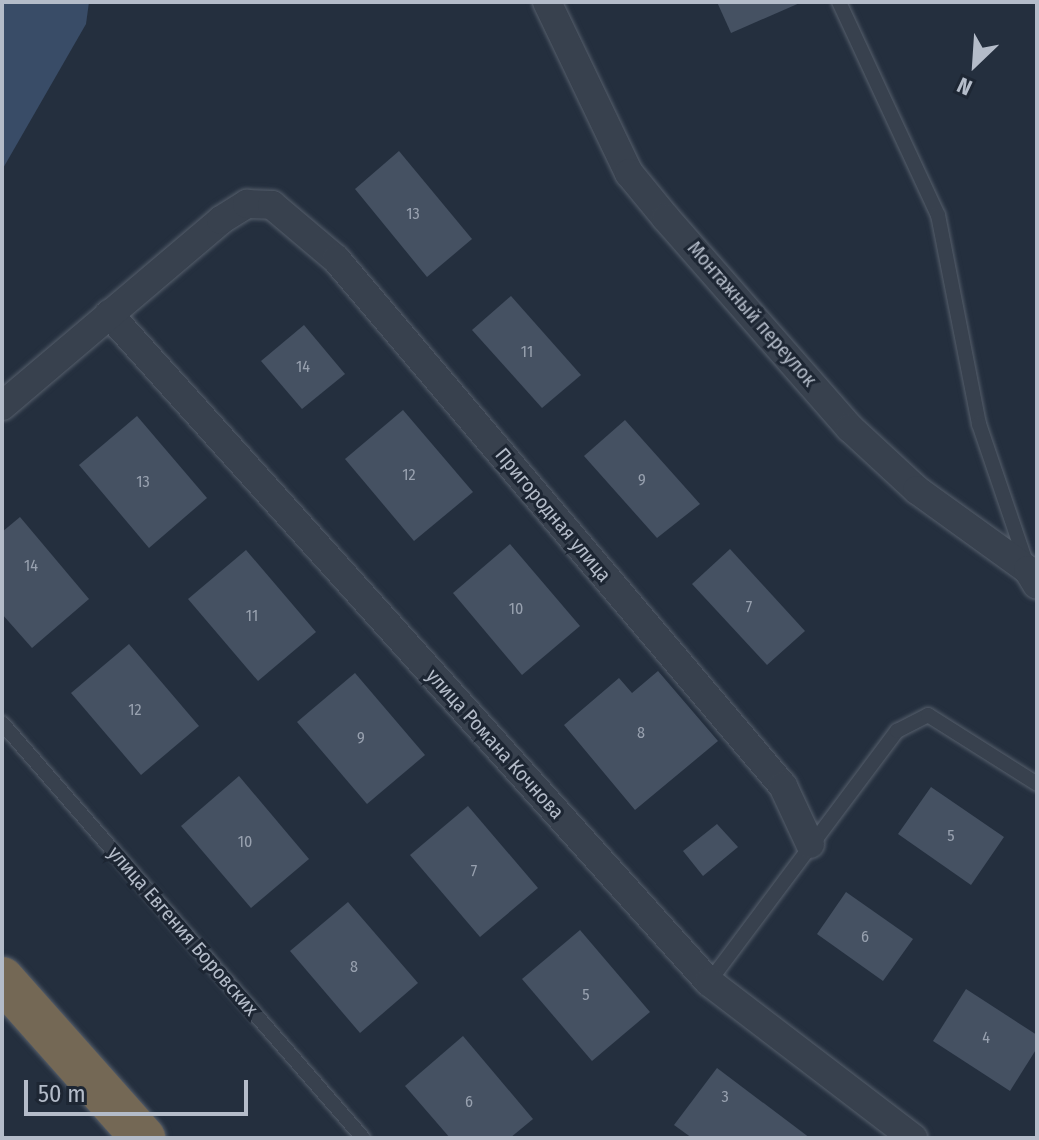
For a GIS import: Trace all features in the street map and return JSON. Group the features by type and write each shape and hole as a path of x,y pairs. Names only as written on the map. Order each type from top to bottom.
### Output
{"highway":[{"path":"2,979 143,1138"}],"street":[{"name":"Монтажный переулок","path":"547,2 629,173 666,218 850,428 917,490 1032,577"},
{"name":"Пригородная улица","path":"109,314 221,220 247,204 272,205 336,259 762,762 810,844"},
{"path":"2,406 109,314"},
{"name":"улица Романа Кочнова","path":"109,314 709,982 913,1138"}],"lane":[{"path":"839,2 938,215 979,424 1032,577"},
{"path":"709,982 897,731 928,715 1037,784"},
{"name":"улица Евгения Боровских","path":"2,723 363,1138"}],"water":[{"path":"2,2 89,2 86,24 2,170"}],"building":[{"path":"717,2 802,2 731,33"},
{"path":"399,151 472,239 427,277 355,189"},
{"path":"511,296 581,375 542,408 472,330"},
{"path":"304,325 345,374 302,409 261,361"},
{"path":"403,410 473,492 414,541 345,459"},
{"path":"137,416 207,498 149,548 79,465"},
{"path":"625,420 700,504 657,538 584,456"},
{"path":"20,517 89,599 32,648 2,614 2,532"},
{"path":"510,544 580,626 522,675 453,593"},
{"path":"730,549 805,631 767,665 692,584"},
{"path":"246,550 316,632 258,681 188,599"},
{"path":"129,644 199,726 141,775 71,693"},
{"path":"658,671 718,741 635,810 564,725 619,678 632,693"},
{"path":"355,673 425,755 367,804 297,722"},
{"path":"239,776 309,859 251,908 181,826"},
{"path":"931,787 1004,837 971,885 898,834"},
{"path":"468,806 538,888 480,937 410,855"},
{"path":"717,824 738,847 703,876 683,851"},
{"path":"846,892 913,939 883,981 817,934"},
{"path":"348,902 418,983 360,1033 290,951"},
{"path":"580,930 650,1012 592,1061 522,979"},
{"path":"966,989 1037,1035 1037,1048 1010,1091 933,1041"},
{"path":"463,1036 533,1119 510,1138 450,1138 405,1086"},
{"path":"717,1068 810,1138 692,1138 674,1125"}]}
